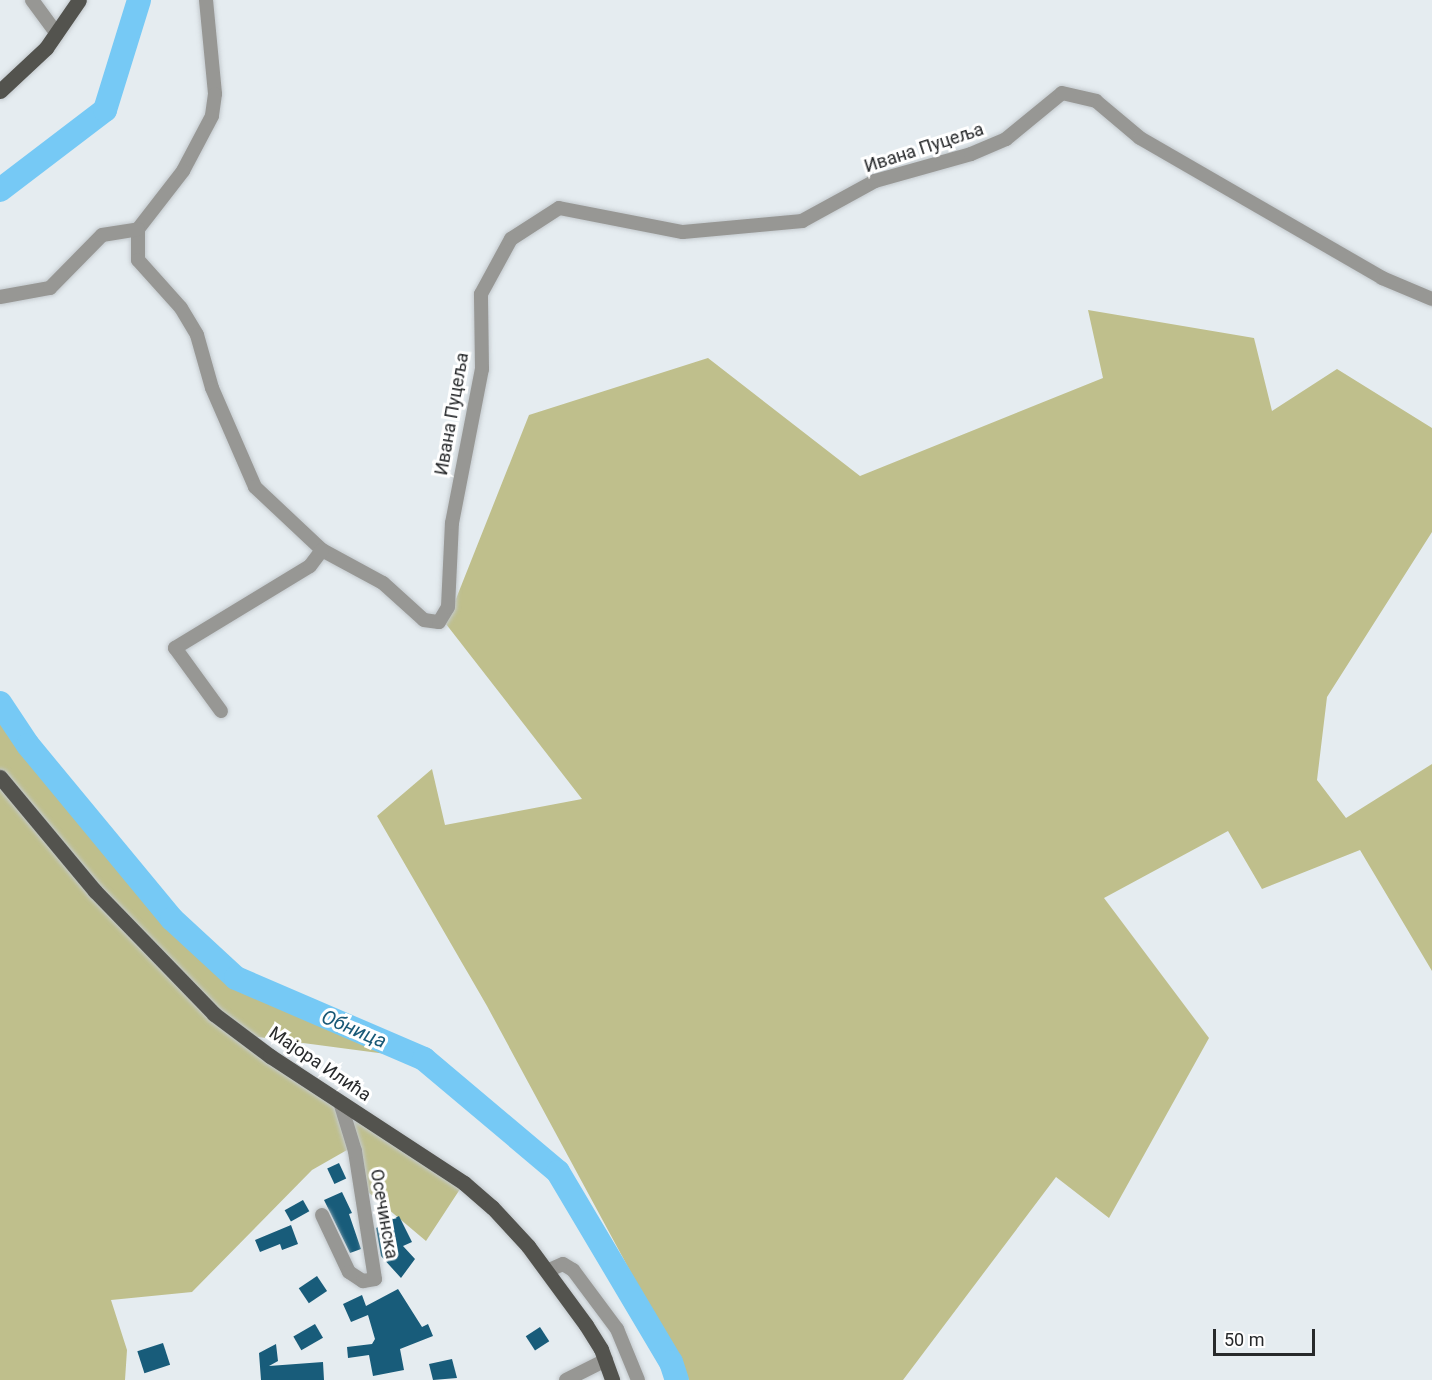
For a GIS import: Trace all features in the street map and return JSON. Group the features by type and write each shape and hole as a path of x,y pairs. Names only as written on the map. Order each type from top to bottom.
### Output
{"main road":[{"path":"0,91 57,34 79,0"},
{"name":"Мајора Илића","path":"0,777 66,859 193,995 270,1056 464,1183 518,1233 547,1270 606,1360 612,1380"}],"street":[{"path":"32,0 57,34"},
{"path":"0,297 50,288 102,236 138,229 183,171 212,116 215,94 206,0"},
{"name":"Ивана Пуцеља","path":"138,229 138,260 181,308 197,335 212,388 255,487 322,550 383,583 424,620 439,622 448,607 452,523 482,369 481,294 511,239 559,208 683,232 802,221 875,181 971,154 1006,140 1062,93 1096,101 1140,138 1382,278 1432,299"},
{"path":"221,711 175,648 310,566 322,550"},
{"name":"Осечинска","path":"322,1215 349,1272 363,1281 375,1279 355,1151 340,1102"},
{"path":"547,1270 563,1264 573,1270 617,1329 638,1380"},
{"path":"566,1380 606,1360"}],"green space":[{"path":"1088,310 1254,338 1272,411 1337,369 1432,428 1432,532 1327,697 1317,780 1346,818 1432,764 1432,971 1360,850 1262,889 1228,831 1104,898 1209,1038 1109,1218 1056,1177 903,1380 689,1380 487,1006 377,816 432,769 445,825 582,799 446,624 529,415 708,358 860,476 1103,378"},
{"path":"0,703 28,745 172,919 236,978 424,1059 243,1035 464,1183 426,1241 362,1187 347,1150 312,1170 192,1292 111,1300 127,1350 125,1380 0,1380"}],"building":[{"path":"339,1163 346,1178 334,1184 327,1168"},
{"path":"342,1192 352,1213 349,1214 361,1249 350,1253 324,1200"},
{"path":"303,1200 309,1211 291,1222 285,1210"},
{"path":"391,1216 393,1219 399,1216 412,1242 403,1246 415,1259 401,1278 381,1256 376,1228 380,1226 378,1222"},
{"path":"291,1225 298,1244 282,1250 280,1244 260,1252 255,1240"},
{"path":"317,1276 327,1291 309,1303 299,1288"},
{"path":"398,1289 422,1327 428,1324 433,1336 400,1349 404,1370 373,1376 369,1355 348,1358 347,1347 372,1344 375,1339 368,1315 351,1322 343,1304 362,1295 366,1306"},
{"path":"315,1324 323,1338 301,1350 293,1336"},
{"path":"540,1327 549,1341 535,1351 526,1336"},
{"path":"163,1343 170,1365 144,1373 137,1351"},
{"path":"276,1344 278,1361 269,1366 323,1362 324,1380 261,1380 259,1353"},
{"path":"452,1359 457,1378 433,1380 429,1364"}],"waterway":[{"path":"0,190 105,110 139,0"},
{"name":"Обница","path":"0,703 28,745 172,919 236,978 424,1059 558,1172 671,1362 677,1380"}]}
